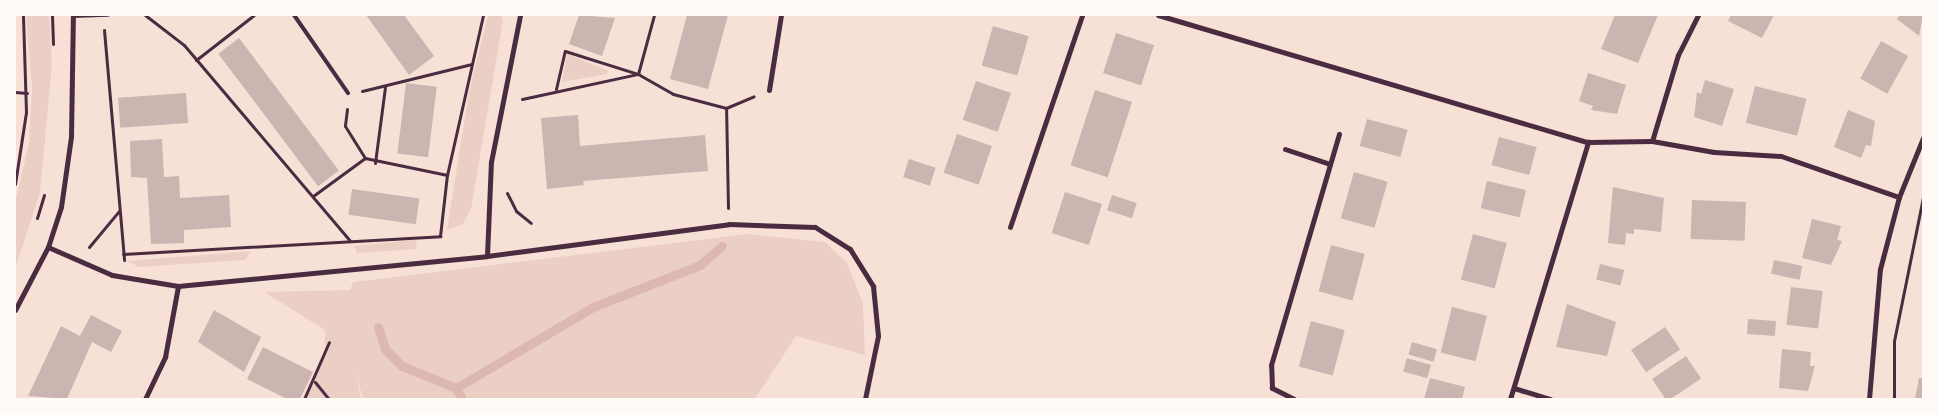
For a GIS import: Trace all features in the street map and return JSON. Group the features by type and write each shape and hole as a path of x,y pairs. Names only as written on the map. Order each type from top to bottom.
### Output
{"street":[{"path":"487,256 491,162 520,15"},
{"path":"769,90 780,15"},
{"path":"1010,228 1082,15"},
{"path":"1158,15 1588,142 1652,141 1714,152 1781,156 1898,197"},
{"path":"1652,141 1678,55 1698,15"},
{"path":"15,310 48,247 61,207 71,137 73,16"},
{"path":"1294,399 1272,388 1271,364 1339,134"},
{"path":"1869,399 1880,269 1898,197 1923,138"},
{"path":"1510,399 1588,142"},
{"path":"1285,148 1330,164"},
{"path":"48,247 126,278 178,286 487,256 729,224 815,227 834,236 862,265 878,311 865,399"},
{"path":"145,399 166,357 178,286"},
{"path":"1514,388 1550,399"}],"lane":[{"path":"73,16 108,15"},
{"path":"294,15 348,93"}],"path":[{"path":"15,184 27,93 23,15"},
{"path":"52,15 54,52"},
{"path":"145,15 196,60 350,241"},
{"path":"196,60 254,15"},
{"path":"123,254 440,236 446,175 483,15"},
{"path":"638,74 654,15"},
{"path":"103,16 126,278"},
{"path":"556,89 565,51 638,74 673,94 726,108 769,90"},
{"path":"446,175 375,163 365,158 345,126 348,93 384,88 404,78 472,64"},
{"path":"521,105 523,96 638,74"},
{"path":"375,163 384,88"},
{"path":"15,92 27,93"},
{"path":"726,108 729,224"},
{"path":"312,196 365,158"},
{"path":"506,182 516,211 531,223"},
{"path":"35,226 45,190"},
{"path":"1894,399 1894,341 1923,197"},
{"path":"78,260 119,211"},
{"path":"304,399 314,382 329,342"},
{"path":"314,382 330,399"}],"shaded area":[{"path":"26,15 49,15 52,65 40,193 15,269 15,203 29,143 32,88"},
{"path":"488,15 501,15 503,21 471,209 463,224 447,230 469,92"},
{"path":"567,54 609,71 607,74 562,82"},
{"path":"748,234 825,242 847,263 863,303 865,355 796,336 755,399 363,399 356,374 361,399 302,399 325,353 325,330 264,292 350,290 353,282"},
{"path":"416,240 417,249 357,253 354,246"},
{"path":"251,251 245,260 139,267 127,261"}],"building":[{"path":"366,15 404,15 434,56 409,75"},
{"path":"579,15 615,18 602,56 569,44"},
{"path":"687,15 728,15 708,89 670,79"},
{"path":"1615,15 1658,15 1638,63 1601,49"},
{"path":"1731,15 1774,15 1762,38 1728,21"},
{"path":"1900,15 1923,15 1919,36 1897,19"},
{"path":"993,26 1029,36 1017,76 982,65"},
{"path":"1116,33 1154,45 1141,85 1103,73"},
{"path":"239,38 339,171 318,186 218,54"},
{"path":"1881,41 1908,56 1887,94 1860,79"},
{"path":"1588,73 1626,85 1617,114 1591,110 1593,106 1579,101"},
{"path":"1705,80 1734,89 1722,126 1694,117 1697,92 1701,94"},
{"path":"976,81 1011,93 998,132 963,120"},
{"path":"406,83 437,87 428,157 397,153"},
{"path":"1755,86 1806,99 1797,136 1746,123"},
{"path":"1095,90 1132,102 1108,177 1071,165"},
{"path":"186,93 188,123 120,128 118,98"},
{"path":"1848,110 1875,121 1871,146 1866,145 1861,158 1834,147"},
{"path":"578,115 580,146 705,135 708,171 583,181 584,185 547,189 541,118"},
{"path":"1367,119 1408,130 1400,157 1360,146"},
{"path":"957,134 992,146 979,185 944,173"},
{"path":"1499,137 1537,147 1529,175 1491,165"},
{"path":"162,139 164,177 179,176 180,198 229,195 231,227 184,230 184,243 151,244 147,178 131,177 130,141"},
{"path":"909,159 936,168 930,186 903,177"},
{"path":"1354,172 1388,182 1374,228 1341,218"},
{"path":"1487,181 1526,190 1520,217 1481,208"},
{"path":"1613,187 1664,198 1661,232 1634,229 1634,234 1626,233 1625,245 1608,243"},
{"path":"352,189 419,198 416,224 348,215"},
{"path":"1065,192 1102,204 1089,245 1052,233"},
{"path":"1112,195 1137,203 1132,218 1107,210"},
{"path":"1692,200 1746,202 1745,241 1691,239"},
{"path":"1812,219 1841,226 1837,240 1842,241 1831,265 1802,258"},
{"path":"1473,234 1507,243 1495,288 1461,279"},
{"path":"1331,245 1365,254 1352,300 1319,291"},
{"path":"1774,260 1802,266 1799,280 1771,274"},
{"path":"1600,264 1624,270 1620,286 1596,280"},
{"path":"1791,287 1823,291 1818,329 1786,325"},
{"path":"1567,304 1616,322 1607,356 1556,347"},
{"path":"1452,307 1487,316 1476,361 1441,353"},
{"path":"214,310 261,337 244,372 198,342"},
{"path":"91,315 122,331 111,352 92,342 67,399 28,396 61,326 80,336"},
{"path":"1748,319 1776,321 1775,336 1747,334"},
{"path":"1311,321 1345,330 1333,375 1299,366"},
{"path":"1665,327 1680,349 1646,372 1631,350"},
{"path":"1412,342 1437,349 1433,362 1408,354"},
{"path":"263,347 313,372 300,399 287,399 247,379"},
{"path":"1782,349 1811,352 1810,366 1815,366 1808,391 1779,388"},
{"path":"1686,356 1701,378 1671,399 1666,399 1652,379"},
{"path":"1407,358 1431,365 1427,378 1403,371"},
{"path":"1430,378 1465,387 1462,399 1424,399"},
{"path":"1919,378 1923,378 1923,399 1915,399"}],"waterway":[{"path":"456,388 593,307 700,265 722,246"},
{"path":"378,327 385,349 402,366 456,388"},
{"path":"456,388 462,399"}]}
